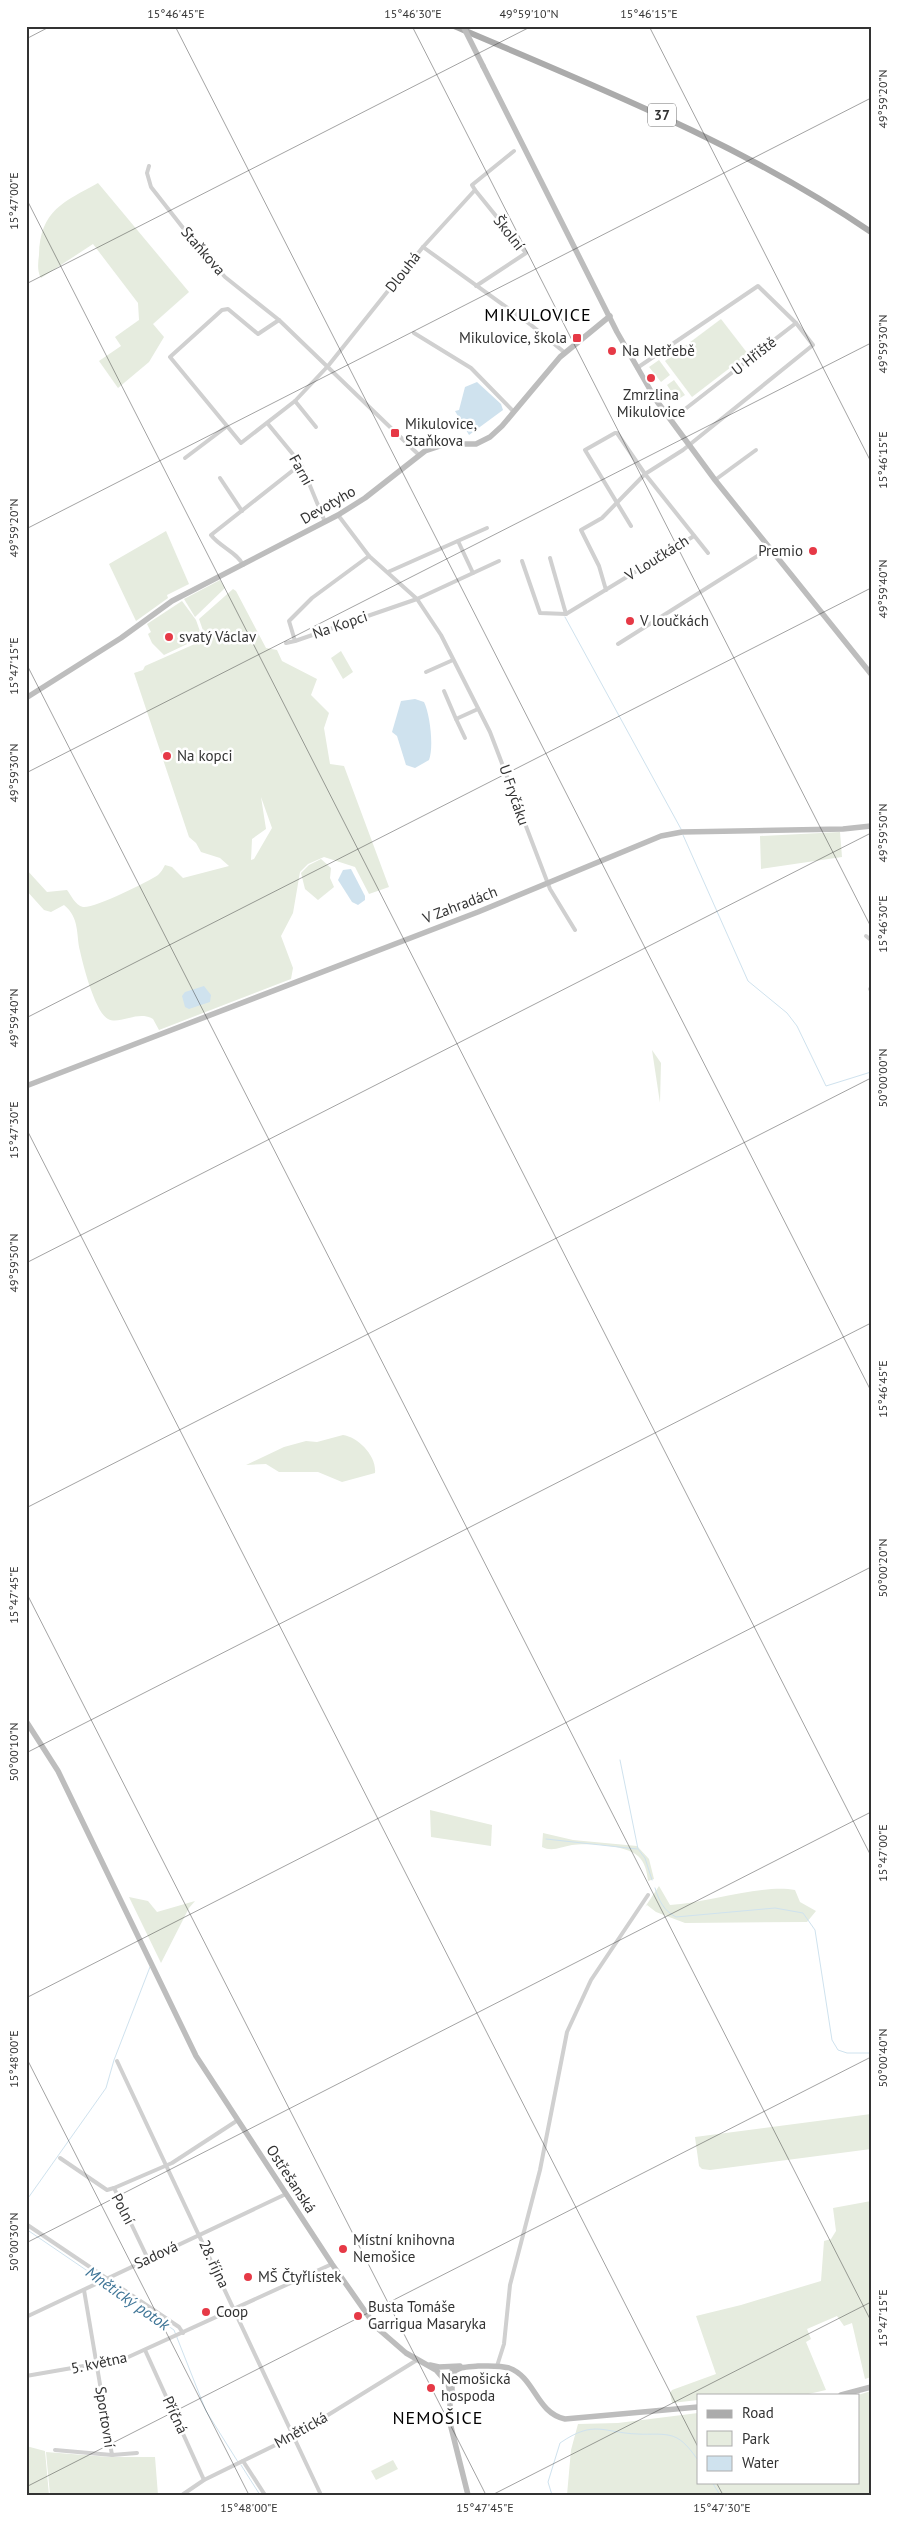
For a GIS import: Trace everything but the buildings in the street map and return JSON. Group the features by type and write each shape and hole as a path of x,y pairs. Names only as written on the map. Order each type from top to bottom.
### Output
{"main road":[{"name":"37","path":"454,26 650,110 718,142 796,184 871,232"}],"street":[{"path":"463,26 637,368 688,445 871,674"},
{"name":"Dlouhá","path":"279,320 258,334 228,309 222,310 170,357 226,427 242,443 295,401 328,366 423,247 475,190 472,186 514,151"},
{"name":"Staňkova","path":"149,166 147,172 151,187 198,247 226,277 279,320 419,455"},
{"name":"Školní","path":"475,190 526,253 476,286"},
{"path":"423,247 564,352"},
{"path":"637,368 758,286 796,323"},
{"name":"Devotyho","path":"26,698 121,638 165,605 338,515 364,498 419,455 441,445 479,443 498,430 564,352 610,316"},
{"name":"U Hřiště","path":"671,421 796,323"},
{"name":"V Loučkách","path":"606,590 599,566 581,530 602,518 645,474 688,445 813,345 796,323"},
{"path":"414,333 471,368 513,411"},
{"path":"295,401 316,427"},
{"name":"Farní","path":"268,424 301,464 325,522"},
{"path":"185,458 226,427"},
{"name":"V Loučkách","path":"566,614 694,536 645,474 617,432 585,450 631,526"},
{"path":"715,480 756,450"},
{"path":"243,565 240,559 218,545 211,535 301,464"},
{"path":"220,478 242,511"},
{"path":"338,515 369,556 417,599"},
{"path":"388,572 488,528"},
{"path":"694,536 708,553"},
{"path":"458,541 473,572"},
{"path":"618,644 770,548"},
{"name":"Na Kopci","path":"369,556 312,598 289,621 295,640 417,599 498,561"},
{"path":"522,561 540,612 566,614 550,558"},
{"name":"U Fryčáku","path":"417,599 441,635 490,732 547,883 575,930"},
{"path":"286,644 295,640"},
{"path":"426,672 453,660"},
{"path":"444,690 465,738"},
{"path":"456,719 478,709"},
{"name":"V Zahradách","path":"26,1086 547,883 654,838 682,832 843,829 871,826"},
{"path":"866,936 871,940"},
{"name":"Ostřešanská","path":"26,1721 58,1771 196,2056 332,2264 380,2332 398,2348 436,2370 441,2377"},
{"path":"497,2366 504,2344 510,2285 536,2188 567,2032 579,2002 591,1980 648,1895"},
{"name":"28. října","path":"117,2061 322,2495"},
{"path":"114,2188 167,2165 238,2120"},
{"name":"Polní","path":"60,2158 107,2190 114,2188 148,2259"},
{"name":"Sadová","path":"26,2317 286,2194"},
{"path":"26,2224 29,2230 179,2327 183,2333"},
{"name":"5. května","path":"26,2376 124,2360 332,2264"},
{"name":"Sportovní","path":"84,2290 112,2455"},
{"name":"Příčná","path":"145,2350 204,2480"},
{"path":"419,2361 437,2367 497,2366 511,2369 521,2376 543,2407 556,2417 570,2420 697,2407"},
{"name":"Mnětická","path":"182,2495 204,2480 294,2436 419,2361"},
{"path":"445,2366 452,2374 450,2400"},
{"path":"445,2366 439,2370 450,2391 450,2423 468,2495"},
{"path":"441,2377 448,2379 458,2369 470,2367"},
{"path":"844,2394 871,2387"},
{"name":"Sportovní","path":"55,2450 112,2455 137,2453"},
{"path":"243,2461 265,2495"}],"green space":[{"path":"98,183 189,292 153,324 164,337 149,362 118,388 99,361 121,346 115,337 139,320 138,303 93,244 41,278 38,270 40,240 49,217 65,202"},
{"path":"721,319 748,354 692,397 665,361"},
{"path":"659,360 670,375 661,382 649,367"},
{"path":"674,380 685,395 677,400 667,385"},
{"path":"166,531 189,584 167,595 168,598 136,621 109,564"},
{"path":"220,580 225,588 195,617 184,599"},
{"path":"233,589 236,591 266,648 277,650 282,661 317,679 311,695 329,713 324,728 330,764 344,766 389,887 369,894 355,867 324,857 308,864 300,872 293,913 281,936 293,968 291,979 159,1030 153,1019 147,1017 141,1016 113,1020 103,1015 94,998 87,977 73,915 64,905 51,912 44,910 26,890 26,869 47,892 67,890 75,902 83,907 108,900 143,883 158,875 165,865 172,867 183,878 229,866 220,858 201,852 196,843 189,837 134,673 143,670 145,666 206,639 199,619","holes":["261,797 272,828 254,859 251,860 252,839 266,829"]},
{"path":"182,601 196,620 202,637 164,655 152,643 148,634 151,632 147,624"},
{"path":"341,651 353,672 343,679 331,658"},
{"path":"840,832 842,857 761,869 760,836"},
{"path":"321,859 331,868 330,878 334,887 318,900 305,889 301,873 309,865"},
{"path":"652,1050 661,1063 660,1103"},
{"path":"343,1435 355,1439 365,1448 373,1460 375,1473 342,1482 318,1472 279,1472 266,1464 246,1465 284,1447 306,1441 317,1442"},
{"path":"430,1810 492,1825 491,1846 431,1837"},
{"path":"543,1833 573,1840 637,1846 649,1859 654,1879 648,1881 642,1861 638,1856 625,1849 579,1844 553,1849 546,1848 542,1847"},
{"path":"659,1886 670,1905 767,1890 795,1890 800,1902 816,1911 807,1922 685,1923 656,1912 647,1905 645,1907"},
{"path":"129,1897 148,1901 157,1912 195,1901 189,1908 161,1963"},
{"path":"871,2114 871,2149 710,2170 702,2169 699,2166 695,2137"},
{"path":"871,2201 871,2377 865,2379 852,2323 844,2326 837,2316 807,2329 811,2339 806,2342 826,2390 808,2394 697,2394 697,2400 672,2403 670,2393 672,2390 716,2374 696,2316 741,2305 821,2281 824,2241 831,2239 836,2231 833,2208"},
{"path":"871,2391 871,2495 567,2495 571,2450 578,2424 618,2423 697,2413 697,2484 860,2484 860,2394"},
{"path":"26,2446 45,2451 49,2495 26,2495"},
{"path":"46,2452 109,2457 155,2457 158,2495 50,2495"},
{"path":"393,2460 398,2469 376,2480 371,2471"}],"water":[{"path":"477,382 501,404 503,410 469,435 455,411 459,410 465,387"},
{"path":"415,699 424,702 428,714 431,739 429,760 415,768 406,765 397,736 392,732 401,701"},
{"path":"351,869 365,896 365,900 358,905 352,902 338,880 343,870"},
{"path":"204,986 211,995 210,1002 189,1009 185,1007 182,996 185,992"}],"waterway":[{"path":"565,617 681,829"},
{"path":"683,835 748,981 787,1013 797,1026 826,1086 871,1072"},
{"path":"620,1760 638,1849 645,1858 652,1880"},
{"path":"546,1839 637,1849"},
{"path":"655,1888 658,1897 668,1912 676,1917 775,1908 803,1913 815,1930 832,2040 838,2050 847,2053 871,2053"},
{"path":"26,2201 106,2088 114,2060 150,1967"},
{"name":"Mnětický potok","path":"26,2229 174,2330 206,2411 238,2462"},
{"path":"552,2495 548,2482 560,2443 582,2431 599,2429 673,2436 683,2442 697,2459"},
{"name":"Mnětický potok","path":"241,2465 260,2495"},
{"path":"713,2484 720,2495"}],"place":[{"name":"Mikulovice, škola","path":"577,338"},
{"name":"Na Netřebě","path":"612,351"},
{"name":"Zmrzlina Mikulovice","path":"651,378"},
{"name":"Mikulovice, Staňkova","path":"395,433"},
{"name":"Premio","path":"813,551"},
{"name":"V loučkách","path":"630,621"},
{"name":"svatý Václav","path":"169,637"},
{"name":"Na kopci","path":"167,756"},
{"name":"Místní knihovna Nemošice","path":"343,2249"},
{"name":"MŠ Čtyřlístek","path":"248,2277"},
{"name":"Coop","path":"206,2312"},
{"name":"Busta Tomáše Garrigua Masaryka","path":"358,2316"},
{"name":"Nemošická hospoda","path":"431,2388"}],"district":[{"name":"MIKULOVICE","path":"538,315"},
{"name":"NEMOŠICE","path":"438,2418"}]}
